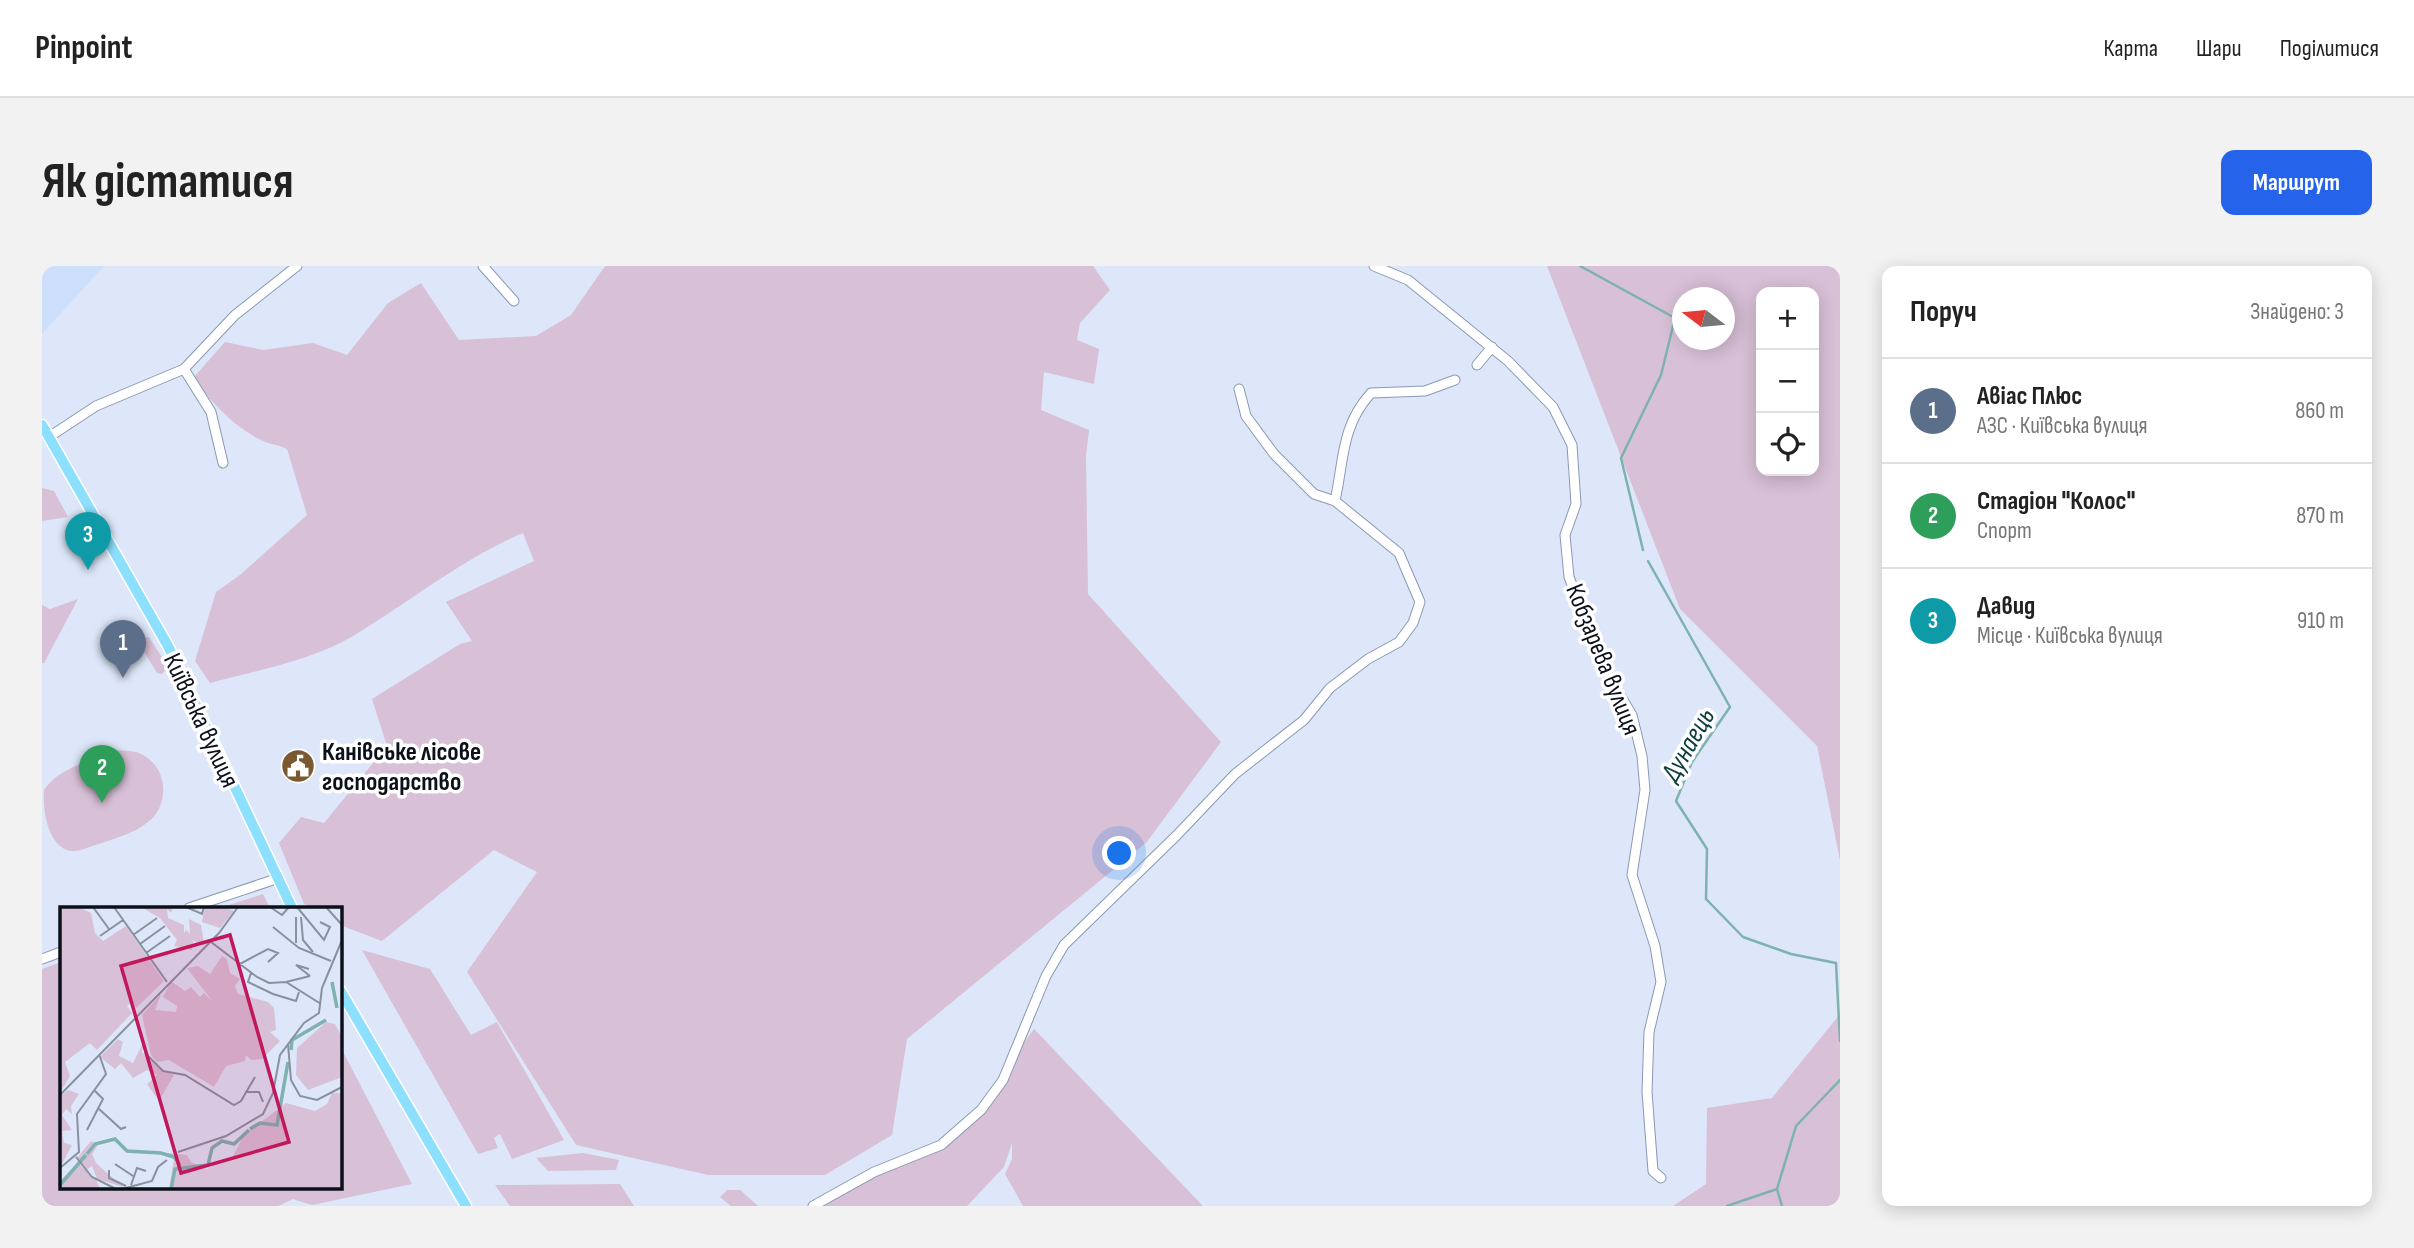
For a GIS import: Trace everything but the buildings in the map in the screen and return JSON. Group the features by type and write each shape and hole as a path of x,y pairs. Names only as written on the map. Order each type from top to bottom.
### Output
{"main road":[{"name":"Київська вулиця","path":"42,425 168,646 291,907"},
{"path":"341,992 466,1206"}],"street":[{"path":"49,437 96,406 184,369 235,315 298,266"},
{"path":"483,266 514,301"},
{"name":"Кобзарева вулиця","path":"1374,266 1408,280 1492,347 1553,407 1572,445 1576,504 1566,535 1569,577 1604,668 1632,715 1642,756 1645,790 1632,875 1655,946 1661,982 1649,1032 1647,1092 1653,1171 1661,1178"},
{"path":"1477,365 1492,347"},
{"path":"184,369 211,412 223,463"},
{"path":"1335,501 1341,457 1354,411 1371,393 1425,391 1455,380"},
{"path":"813,1206 874,1172 941,1145 981,1110 1003,1080 1046,976 1064,945 1177,835 1235,774 1304,720 1330,688 1368,659 1399,642 1413,623 1420,602 1413,580 1399,553 1335,501 1314,494 1274,454 1246,416 1239,388"},
{"path":"192,907 276,879"},
{"path":"42,959 60,952"}],"shaded area":[{"path":"42,266 104,266 42,334"},
{"path":"605,266 1093,266 1110,290 1080,323 1077,340 1099,349 1094,384 1044,372 1041,410 1089,430 1086,456 1088,594 1221,742 1146,843 907,1039 892,1135 825,1175 708,1175 576,1145 467,972 537,872 494,850 382,941 341,925 341,907 310,907 304,904 279,843 301,817 324,823 387,746 372,699 460,644 472,641 446,602 534,561 523,533 479,555 353,636 320,652 210,683 195,661 216,592 240,575 307,515 287,449 264,442 241,428 215,405 193,378 225,342 263,350 313,343 347,355 388,303 421,283 459,340 536,336 571,315"},
{"path":"1547,266 1840,266 1840,860 1817,746 1680,609"},
{"path":"42,488 54,491 68,517 42,521"},
{"path":"78,599 42,663 42,605 50,609"},
{"path":"149,637 168,667 162,674 157,673 140,645 144,638"},
{"path":"113,750 139,753 156,766 163,785 160,805 142,827 84,849 73,851 64,848 56,842 47,823 44,790 57,776"},
{"path":"263,894 270,907 223,907"},
{"path":"362,950 430,969 471,1035 497,1022 564,1140 512,1159 500,1134 494,1138 498,1148 478,1154"},
{"path":"60,962 60,1188 341,1188 341,1048 412,1184 312,1205 293,1199 278,1206 42,1206 42,969"},
{"path":"1840,1014 1840,1206 1673,1206 1706,1184 1707,1108 1772,1098"},
{"path":"1034,1029 1203,1206 1023,1206 1005,1174 1012,1159 1012,1143 1004,1167 967,1206 813,1206 844,1189 925,1154 955,1135 981,1108"},
{"path":"583,1153 619,1160 616,1170 548,1171 536,1158"},
{"path":"620,1184 634,1206 510,1206 495,1185"},
{"path":"727,1190 740,1190 758,1206 731,1206 720,1197"}],"waterway":[{"name":"Дунаець","path":"1580,266 1675,318 1661,375 1621,458 1643,550"},
{"name":"Дунаець","path":"1648,561 1730,707 1692,762 1676,801 1707,849 1706,899 1743,937 1791,954 1836,963 1840,1041"},
{"name":"Дунаець","path":"1782,1206 1777,1189 1796,1126 1840,1080"},
{"path":"1727,1206 1777,1189"}],"place":[{"name":"Давид","path":"88,570"},
{"name":"Авіас Плюс","path":"123,678"},
{"name":"Канівське лісове господарство","path":"298,766"},
{"name":"Стадіон \"Колос\"","path":"102,803"}]}
